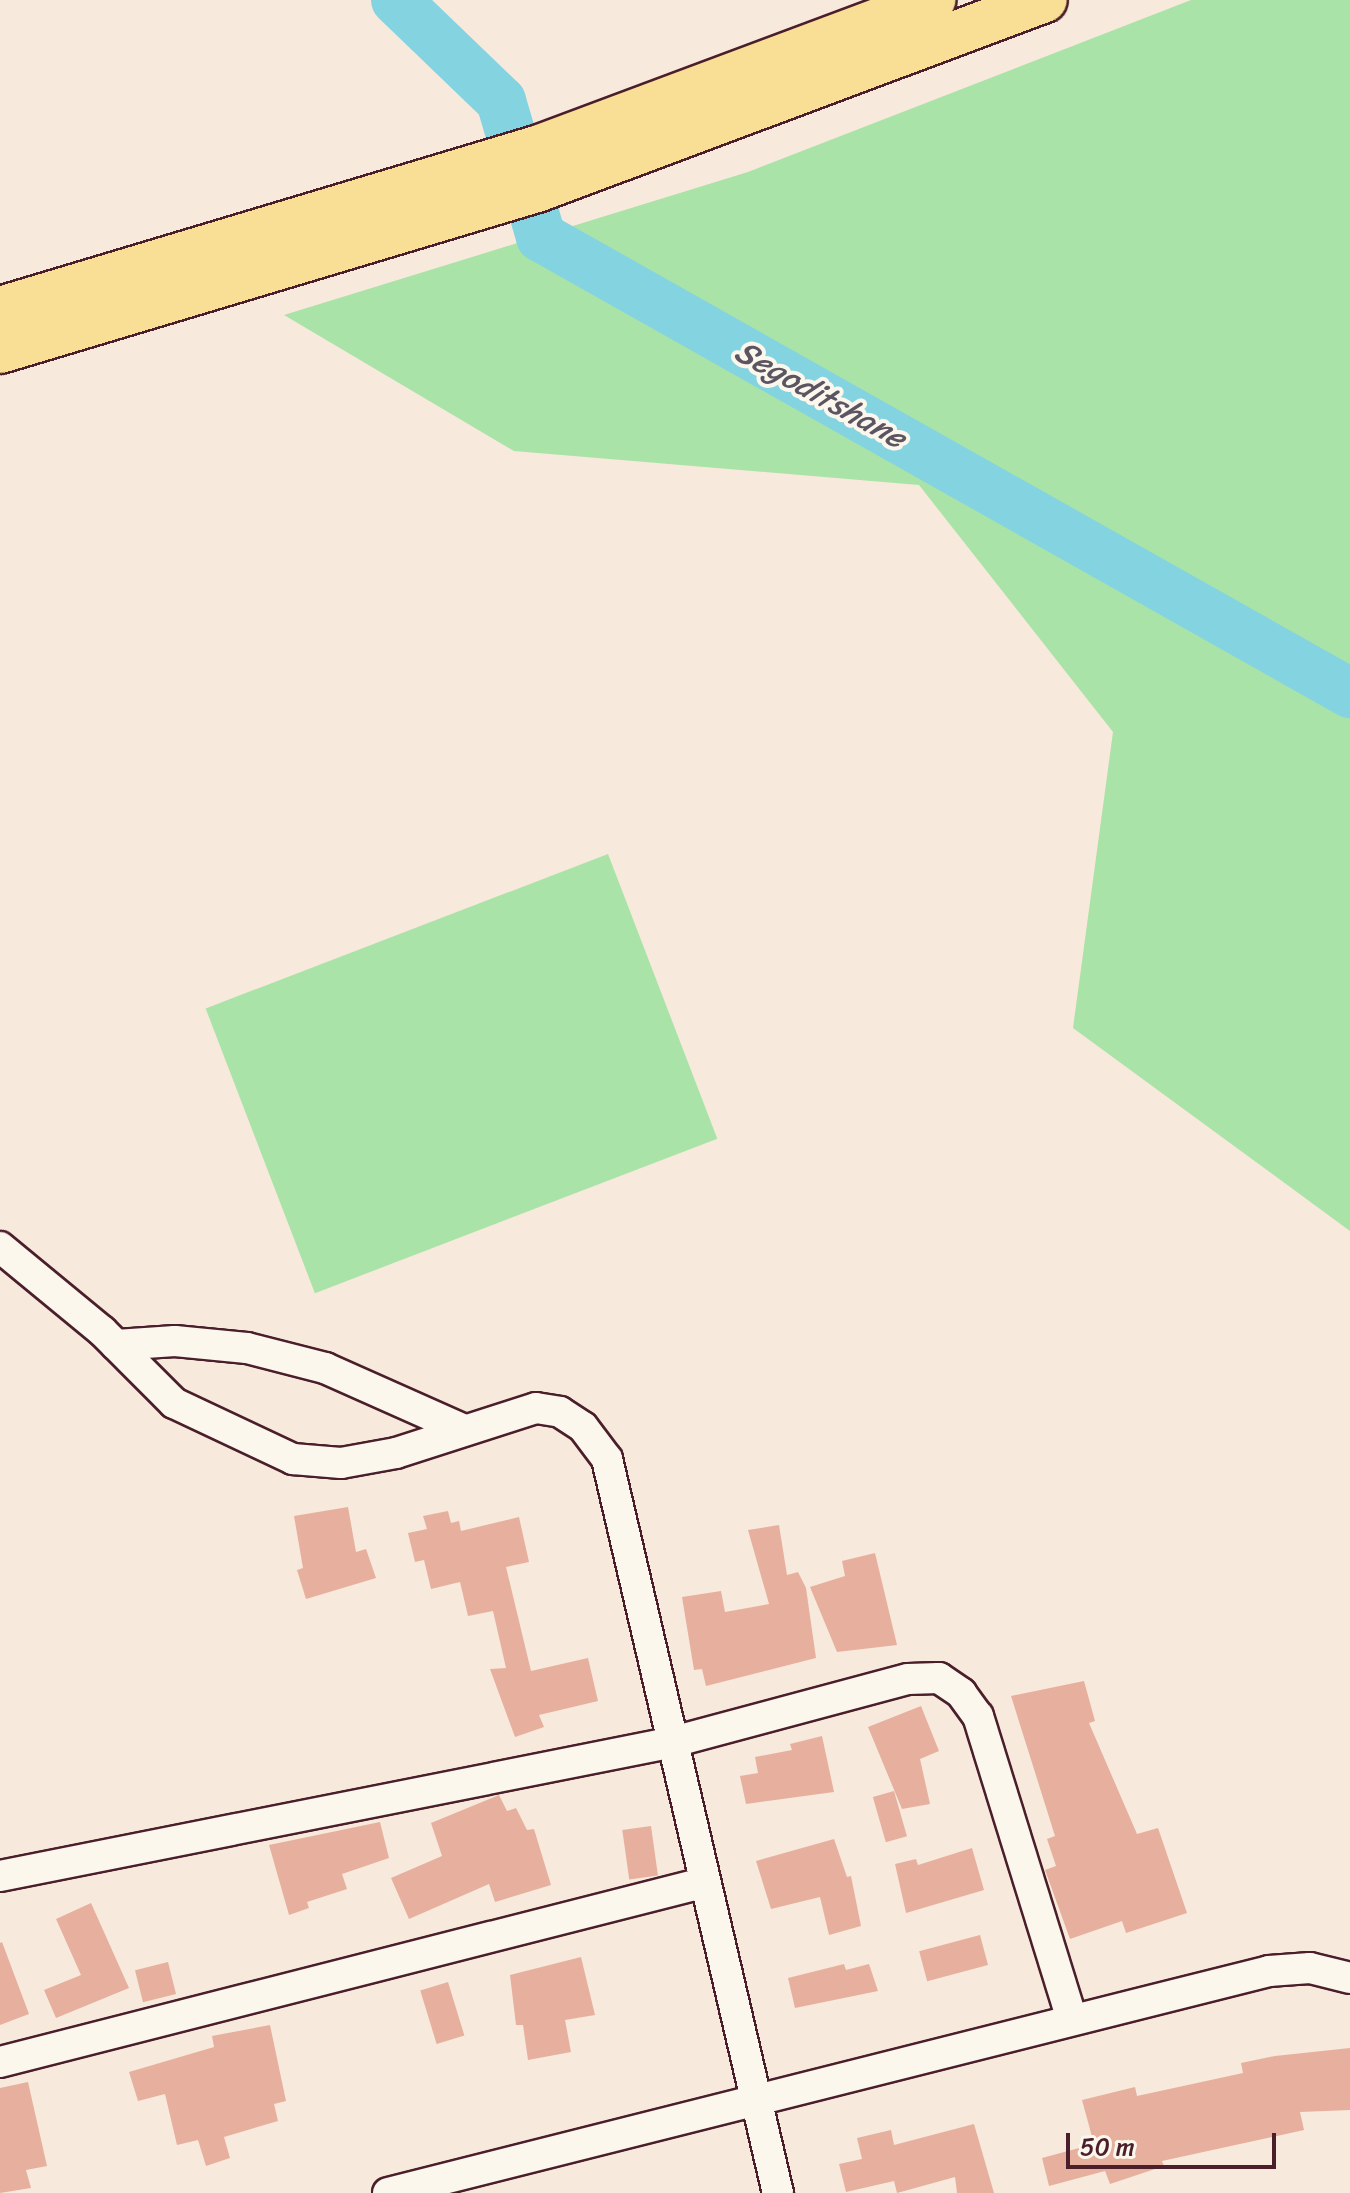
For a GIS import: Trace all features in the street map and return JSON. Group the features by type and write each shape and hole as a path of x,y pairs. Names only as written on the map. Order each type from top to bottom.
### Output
{"main road":[{"path":"0,351 300,241 540,147 933,0"},
{"path":"0,309 537,190 1045,0"}],"street":[{"path":"0,1247 116,1345 174,1403 293,1459 355,1461 396,1453 462,1429 536,1408 560,1412 583,1427 607,1459 669,1743 778,2193"},
{"path":"116,1345 175,1341 247,1348 325,1368 462,1429"},
{"path":"0,1876 669,1743 908,1679 939,1678 961,1693 978,1716 1072,2019"},
{"path":"0,2062 702,1883"},
{"path":"388,2193 1269,1971 1310,1968 1350,1978"}],"green space":[{"path":"1191,0 1350,0 1350,1231 1073,1028 1113,732 919,485 514,451 284,315 748,172"},
{"path":"608,854 717,1139 315,1293 206,1008"}],"building":[{"path":"348,1507 356,1552 366,1549 376,1578 306,1599 297,1570 303,1568 294,1516"},
{"path":"448,1511 451,1523 459,1521 461,1531 519,1517 529,1562 506,1567 531,1671 588,1658 598,1701 539,1715 544,1727 515,1737 490,1669 506,1668 493,1611 468,1616 460,1582 431,1589 424,1560 415,1562 408,1533 427,1529 423,1516"},
{"path":"779,1525 787,1575 798,1572 806,1588 816,1658 706,1686 702,1669 694,1670 682,1597 721,1591 725,1612 769,1604 748,1530"},
{"path":"875,1553 897,1645 837,1652 810,1587 845,1576 842,1561"},
{"path":"1084,1681 1095,1721 1089,1723 1137,1834 1158,1828 1187,1913 1126,1933 1122,1921 1070,1939 1045,1870 1056,1866 1047,1839 1055,1836 1011,1696"},
{"path":"921,1706 939,1751 920,1759 930,1804 902,1809 868,1727"},
{"path":"822,1736 834,1792 746,1804 740,1776 758,1773 755,1757 792,1750 790,1744"},
{"path":"894,1791 907,1836 886,1842 873,1797"},
{"path":"499,1795 507,1811 516,1808 527,1830 534,1829 551,1885 495,1902 489,1884 409,1919 391,1878 442,1856 431,1823"},
{"path":"380,1822 389,1858 342,1874 347,1889 307,1902 309,1908 289,1915 269,1845"},
{"path":"651,1826 658,1876 629,1880 622,1830"},
{"path":"834,1839 847,1877 851,1876 861,1926 829,1935 820,1897 771,1909 756,1861"},
{"path":"972,1848 984,1890 906,1913 895,1864 916,1859 918,1865"},
{"path":"91,1903 129,1988 56,2018 44,1990 81,1975 56,1919"},
{"path":"980,1935 988,1965 927,1981 919,1951"},
{"path":"0,1943 29,2014 0,2025"},
{"path":"581,1957 595,2015 565,2020 571,2052 528,2060 523,2025 516,2025 510,1975"},
{"path":"168,1962 176,1994 143,2002 135,1970"},
{"path":"844,1964 846,1970 869,1964 878,1991 795,2008 788,1978"},
{"path":"448,1982 464,2036 437,2044 420,1990"},
{"path":"270,2025 286,2101 274,2104 278,2121 224,2137 230,2158 206,2166 198,2140 177,2145 165,2094 138,2101 129,2072 214,2047 212,2036"},
{"path":"1350,2048 1350,2110 1300,2112 1304,2130 1162,2161 1164,2166 1110,2184 1105,2171 1049,2186 1042,2158 1094,2144 1082,2100 1135,2087 1137,2096 1243,2073 1241,2063"},
{"path":"28,2082 47,2166 26,2170 31,2188 0,2193 0,2088"},
{"path":"974,2124 994,2193 957,2193 955,2177 897,2193 894,2181 846,2192 839,2164 862,2159 857,2138 891,2130 894,2145"}],"waterway":[{"name":"Segoditshane","path":"396,0 501,101 541,237 1350,693"}]}
